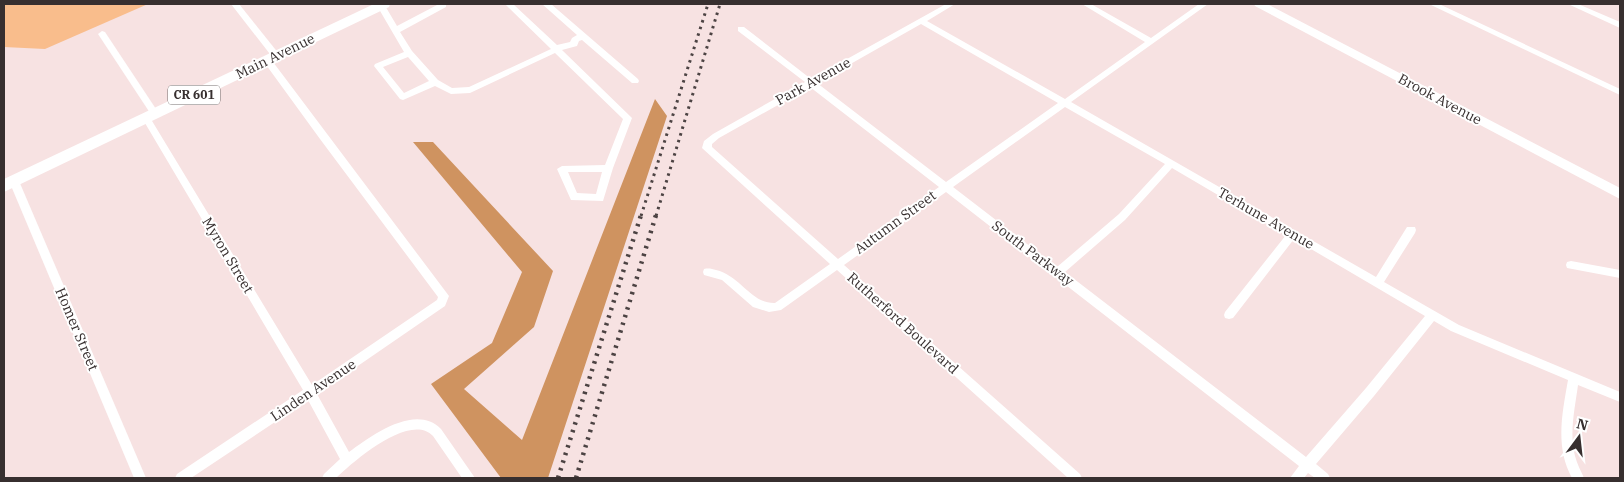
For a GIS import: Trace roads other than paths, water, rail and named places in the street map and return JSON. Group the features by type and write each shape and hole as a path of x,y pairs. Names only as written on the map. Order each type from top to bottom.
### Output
{"main road":[{"name":"Main Avenue","path":"9,184 382,4"},
{"name":"Brook Avenue","path":"1259,4 1620,194"},
{"path":"1587,176 1620,183"}],"street":[{"path":"235,4 271,58"},
{"path":"382,4 409,52 435,82 451,91 470,90 559,48 566,48 574,44 579,38"},
{"path":"509,4 559,48 628,118 608,168 600,198 574,197 562,170 608,168"},
{"path":"546,4 579,38 635,80"},
{"name":"Park Avenue","path":"728,169 708,151 707,143 809,83 951,4"},
{"path":"1086,4 1150,41"},
{"name":"Autumn Street","path":"708,272 724,277 754,303 771,308 777,307 1204,4"},
{"path":"1433,4 1620,92"},
{"path":"1572,4 1620,26"},
{"path":"397,30 443,6"},
{"name":"Terhune Avenue","path":"921,21 1293,233 1455,328 1620,397"},
{"name":"South Parkway","path":"741,29 1324,478"},
{"name":"Myron Street","path":"102,34 310,392 347,460"},
{"path":"409,52 378,66 403,98 435,82"},
{"name":"Linden Avenue","path":"181,478 416,322 444,299 443,292 323,137 271,58"},
{"path":"1058,272 1122,216 1171,163"},
{"name":"Rutherford Boulevard","path":"728,169 1076,478"},
{"name":"Homer Street","path":"9,184 140,478"},
{"path":"1378,283 1411,230"},
{"path":"1229,315 1293,233"},
{"path":"1571,265 1620,274"},
{"path":"1296,478 1370,392 1433,314"},
{"path":"1574,378 1566,430 1566,444 1573,471 1578,478"},
{"path":"328,478 347,460 398,428 421,423 432,427 469,478"}],"railway":[{"path":"641,216 708,4"},
{"path":"656,216 720,4"},
{"path":"558,478 641,215"},
{"path":"576,478 656,215"}]}
